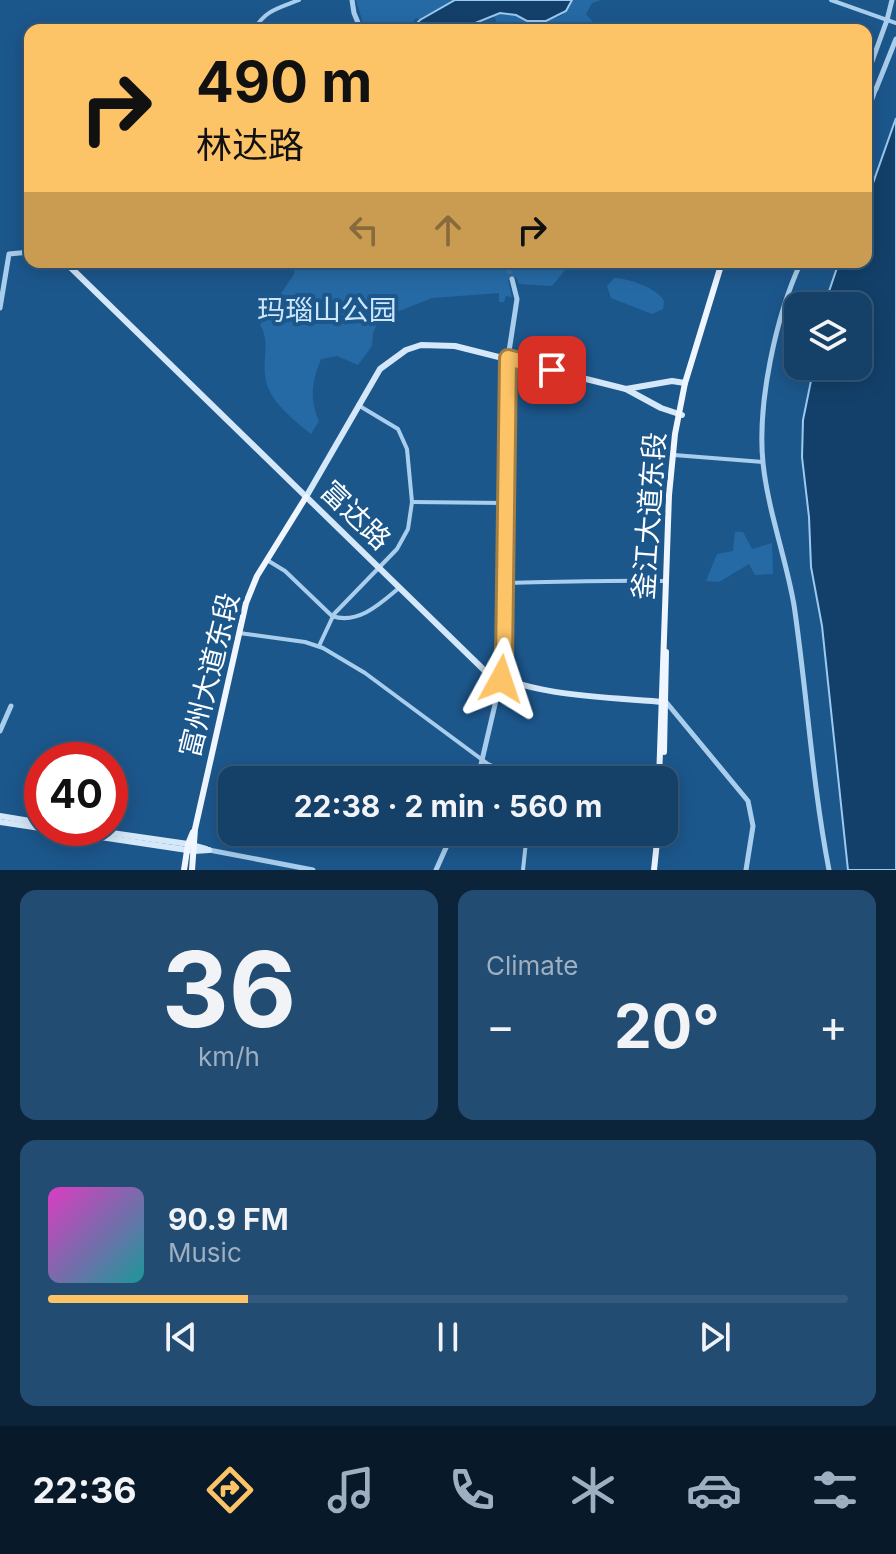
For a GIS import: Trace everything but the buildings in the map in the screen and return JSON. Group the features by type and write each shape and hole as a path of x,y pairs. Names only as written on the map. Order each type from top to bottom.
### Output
{"main road":[{"name":"富达路","path":"71,268 484,670 501,679 573,694 663,702"},
{"name":"釜江大道东段","path":"661,766 665,581 675,455 685,383 722,268"},
{"name":"釜江大道东段","path":"680,414 722,268"},
{"path":"306,497 380,369 406,350 421,345 455,346 626,389 661,408 680,414"},
{"path":"626,389 672,381 685,383"},
{"name":"釜江大道东段","path":"659,766 675,455"},
{"name":"富州大道东段","path":"191,848 246,603 257,576 306,497"},
{"path":"0,819 24,821"},
{"path":"0,819 209,850"},
{"path":"128,837 191,848"},
{"path":"656,870 659,846"},
{"path":"184,870 191,848"},
{"path":"191,848 192,870"}],"street":[{"path":"258,24 270,10 299,0"},
{"path":"352,0 359,24"},
{"path":"831,0 896,23"},
{"path":"872,61 892,0"},
{"path":"872,100 896,39"},
{"path":"872,88 876,89"},
{"path":"0,252 24,253"},
{"path":"0,308 9,254"},
{"path":"799,268 782,314 765,388 763,462 793,603 820,822 829,870"},
{"path":"481,766 504,661 508,358 516,309 512,279"},
{"path":"319,646 332,616 397,549 408,529 412,502 407,449 398,429 358,405"},
{"path":"675,455 763,462"},
{"path":"412,502 505,503"},
{"path":"267,560 285,571 332,616 347,619 361,615 399,588"},
{"path":"505,583 605,579 665,581"},
{"path":"239,633 319,646 365,673 494,766"},
{"path":"663,702 748,801 753,826 746,870"},
{"path":"0,731 11,706"},
{"path":"436,870 447,846"},
{"path":"523,870 526,846"},
{"path":"209,850 313,870"}],"green space":[{"path":"356,0 455,0 420,20 416,18 411,24 363,24"},
{"path":"572,0 601,0 592,3 586,14 595,24 498,24 493,15 548,19 566,11"},
{"name":"玛瑙山公园","path":"294,268 567,268 552,286 519,284 516,277 508,280 512,297 506,296 504,302 499,302 499,293 432,298 379,319 372,346 358,365 337,356 321,359 313,390 319,421 311,434 270,393 265,375 265,337 260,325 294,274"},
{"path":"614,278 649,288 664,301 663,309 652,314 611,298 607,286"},
{"path":"735,532 743,532 752,549 772,543 773,574 755,575 749,564 719,582 706,581 717,554 733,551"}],"shaded area":[{"path":"455,0 572,0 566,11 546,21 527,21 516,15 500,13 473,24 416,24"},
{"path":"896,118 896,870 848,870 822,626 811,567 802,457 803,420 811,380 872,380 872,292 829,292 837,268 872,268 872,186"}],"tunnel":[{"path":"508,268 512,279"}],"route":[{"path":"501,679 504,661 508,358 552,370"}]}
